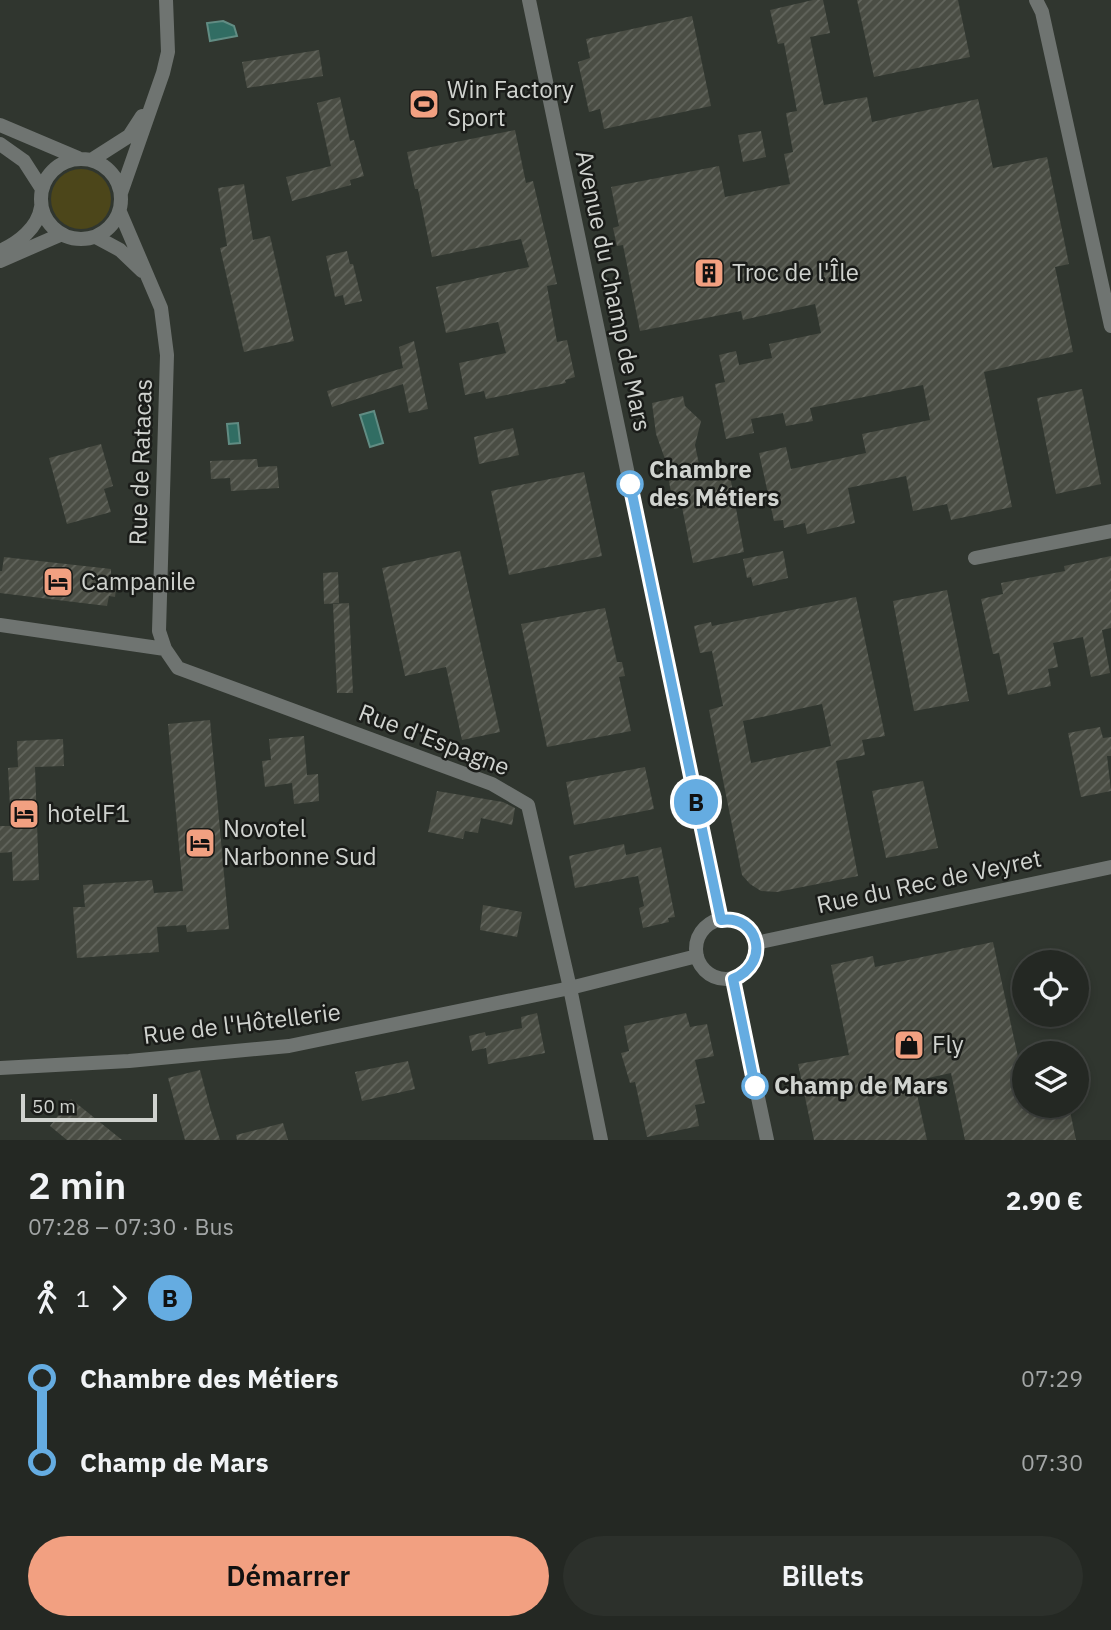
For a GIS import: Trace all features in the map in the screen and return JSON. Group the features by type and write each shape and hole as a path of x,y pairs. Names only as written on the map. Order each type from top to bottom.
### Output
{"street":[{"path":"41,207 50,224 62,234 73,238 96,237 111,227 120,212 121,193 163,73 168,51 166,0"},
{"name":"Avenue du Champ de Mars","path":"528,0 721,920"},
{"path":"1036,0 1042,12 1111,326"},
{"path":"0,251 16,243 40,218 42,189 52,170 63,162 86,159 129,136 154,97"},
{"path":"0,125 107,167 121,193"},
{"path":"0,144 24,161 42,189"},
{"name":"Rue de Ratacas","path":"120,212 162,308 167,355 159,631 165,649"},
{"path":"0,261 62,234"},
{"name":"Rue de Ratacas","path":"96,237 120,250 149,278"},
{"path":"975,558 1111,531"},
{"path":"0,625 165,649"},
{"name":"Rue d'Espagne","path":"165,649 178,668 492,784 528,805 601,1140"},
{"name":"Rue du Rec de Veyret","path":"756,943 1111,867"},
{"path":"721,920 741,922 752,932 756,943 753,965 744,974 733,979 714,977 705,971 697,956 699,935 706,926 721,920"},
{"path":"570,988 697,956"},
{"path":"733,979 767,1140"},
{"name":"Rue de l'Hôtellerie","path":"0,1068 129,1061 289,1046 570,988"}],"shaded area":[{"path":"75,169 87,169 106,182 111,199 109,211 98,224 87,229 75,229 56,216 51,205 51,193 64,174"}],"water":[{"path":"223,21 234,26 237,36 210,41 207,23"},
{"path":"374,411 383,443 370,447 360,415"},
{"path":"238,423 240,443 229,444 227,424"}],"building":[{"path":"823,0 830,33 810,37 824,105 867,97 872,122 978,99 993,168 1047,157 1069,264 1055,267 1073,352 984,372 1012,507 951,520 947,504 913,511 906,476 848,488 855,523 807,534 805,523 784,528 783,520 774,521 759,453 786,447 791,469 866,453 862,434 930,420 923,385 810,408 813,421 786,426 783,413 751,419 754,433 726,439 715,384 725,382 719,355 736,351 739,365 772,358 769,344 821,333 815,304 743,320 741,311 640,331 623,245 617,246 613,228 619,226 611,187 719,166 725,197 790,184 784,154 793,152 786,113 797,111 784,43 778,44 770,10"},
{"path":"857,0 958,0 970,57 874,77"},
{"path":"692,16 711,106 604,129 600,109 589,112 578,62 590,58 586,39"},
{"path":"319,50 323,76 247,88 242,62"},
{"path":"340,97 350,141 354,140 364,176 350,180 351,185 292,201 286,177 331,166 317,103"},
{"path":"515,130 526,183 533,181 557,284 547,286 557,342 567,340 575,377 565,380 566,383 486,399 484,391 465,395 459,363 506,353 498,322 446,333 436,287 529,267 521,239 432,257 418,189 415,189 407,152"},
{"path":"761,131 766,157 743,162 738,135"},
{"path":"244,184 253,240 270,236 294,341 244,352 220,248 227,246 218,188"},
{"path":"347,251 362,301 345,305 343,295 335,297 326,256"},
{"path":"414,341 428,409 409,413 403,384 332,407 327,391 403,368 399,347"},
{"path":"1082,389 1101,484 1056,494 1037,398"},
{"path":"683,396 685,406 701,421 695,445 700,469 708,468 711,480 730,476 744,552 693,563 682,507 674,509 665,459 656,434 652,403"},
{"path":"513,428 519,455 479,464 474,437"},
{"path":"101,444 113,486 104,489 111,512 67,524 49,458"},
{"path":"257,459 258,467 277,466 279,488 231,491 230,478 211,479 210,461"},
{"path":"584,472 602,556 509,575 491,491"},
{"path":"460,551 500,732 462,740 446,667 405,676 382,568"},
{"path":"783,551 788,578 753,586 751,577 747,578 743,559"},
{"path":"1111,556 1111,628 1102,630 1110,673 1091,677 1083,637 1053,643 1058,667 1048,669 1051,686 1008,695 999,653 993,654 981,599 1003,594 1001,583 1065,571 1064,566"},
{"name":"Campanile","path":"4,557 111,569 111,580 117,581 115,597 109,596 107,606 0,593 0,571"},
{"path":"338,572 339,603 324,604 323,573"},
{"path":"947,590 969,701 914,711 893,601"},
{"path":"856,597 885,736 862,740 865,755 836,761 858,876 777,892 761,891 742,875 709,710 723,706 712,651 700,653 694,626 711,622 712,626","holes":["822,704 831,746 751,763 743,721"]},
{"path":"349,603 353,693 337,693 333,604"},
{"path":"605,608 617,662 622,662 625,676 619,677 631,731 547,747 521,624"},
{"name":"Novotel Narbonne Sud","path":"210,720 229,929 187,932 186,925 157,927 159,952 77,958 73,907 85,907 83,885 152,880 154,893 183,891 168,724"},
{"path":"1100,727 1103,738 1111,737 1111,756 1107,756 1111,791 1081,797 1068,733"},
{"path":"304,736 307,775 318,774 319,801 294,804 292,783 265,787 262,761 271,760 269,739"},
{"name":"hotelF1","path":"63,739 64,766 35,767 39,880 13,881 12,852 0,853 0,826 11,826 8,768 18,767 17,741"},
{"path":"645,767 654,809 574,825 566,782"},
{"path":"923,781 938,848 886,858 872,791"},
{"path":"437,791 503,802 515,808 512,825 481,818 478,833 465,831 463,839 428,832"},
{"path":"624,844 626,855 661,847 675,917 668,918 669,922 643,928 639,908 644,906 638,876 575,888 569,856"},
{"path":"483,905 522,912 517,937 480,930"},
{"path":"993,942 1015,1041 1012,1041 1012,1118 1071,1118 1076,1140 965,1140 951,1073 914,1081 927,1140 814,1140 798,1064 849,1055 831,965 873,956 875,967"},
{"path":"537,1013 545,1053 488,1064 486,1048 472,1051 469,1036 485,1032 486,1036 522,1028 521,1017"},
{"path":"686,1013 690,1027 707,1024 714,1056 695,1060 705,1103 695,1105 699,1126 647,1137 635,1082 630,1083 621,1053 629,1051 624,1026"},
{"path":"408,1061 415,1089 362,1101 355,1072"},
{"path":"200,1070 220,1140 185,1140 168,1078"},
{"path":"71,1099 122,1140 67,1140 50,1126"},
{"path":"283,1123 288,1140 237,1140 236,1135"}],"bus line":[{"name":"B","path":"630,484 721,920 741,922 752,932 756,943 753,965 744,974 733,979 755,1086"}],"place":[{"name":"Win Factory Sport","path":"424,104"},
{"name":"Troc de l'Île","path":"709,273"},
{"name":"Chambre des Métiers","path":"630,484"},
{"name":"Campanile","path":"58,582"},
{"name":"hotelF1","path":"24,814"},
{"name":"Novotel Narbonne Sud","path":"200,843"},
{"name":"Fly","path":"909,1045"},
{"name":"Champ de Mars","path":"755,1086"}]}
